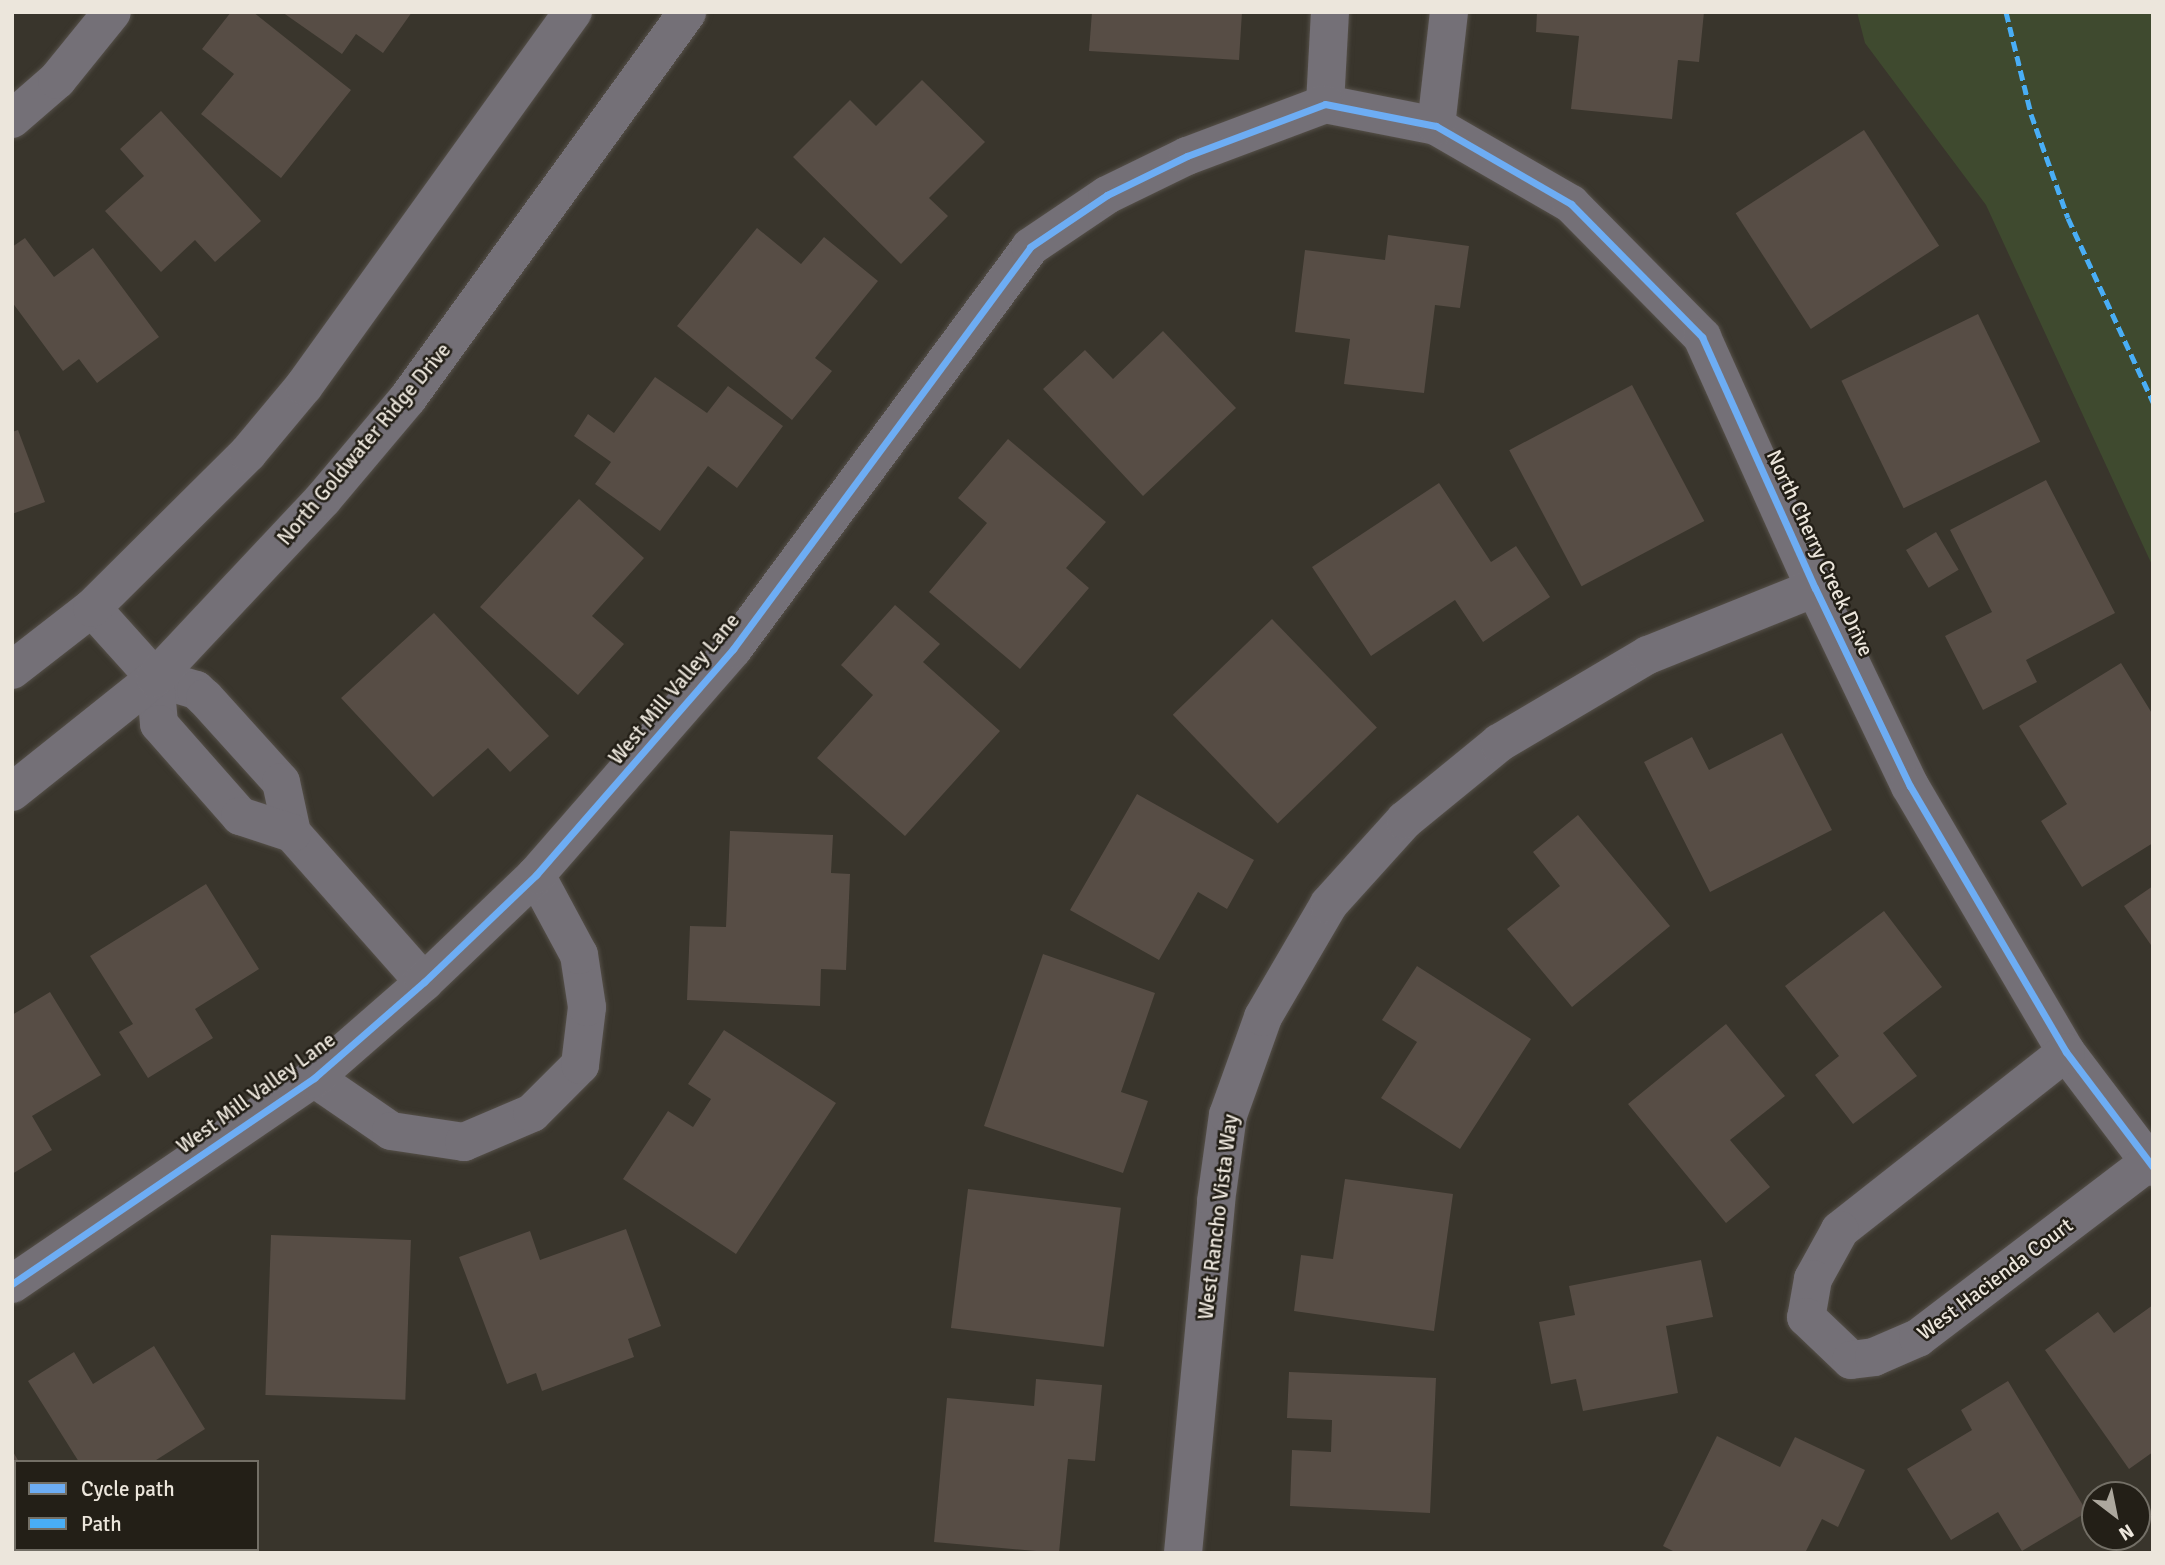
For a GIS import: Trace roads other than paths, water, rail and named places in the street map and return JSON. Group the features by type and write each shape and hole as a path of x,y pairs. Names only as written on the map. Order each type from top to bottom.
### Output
{"street":[{"path":"12,119 57,80 112,12"},
{"path":"12,670 92,608 248,453 304,386 573,12"},
{"name":"North Goldwater Ridge Drive","path":"12,792 155,678 323,499 408,398 687,12"},
{"path":"1325,104 1330,12"},
{"path":"1436,126 1449,12"},
{"name":"North Cherry Creek Drive","path":"1325,104 1436,126 1571,204 1702,337 1815,588 1910,786 2066,1052 2150,1165"},
{"name":"West Mill Valley Lane","path":"12,1284 314,1077 424,982 536,875 733,649 1030,247 1107,195 1187,156 1325,104"},
{"name":"West Rancho Vista Way","path":"1183,1553 1216,1201 1228,1115 1263,1017 1329,904 1405,820 1499,743 1648,654 1815,588"},
{"path":"92,608 155,678 195,690 205,698 281,782 292,833 424,982"},
{"path":"155,678 159,724 240,816 292,833"},
{"path":"314,1077 391,1131 464,1142 532,1113 580,1065 587,1007 579,955 536,875"},
{"name":"West Hacienda Court","path":"2066,1052 1840,1230 1813,1279 1806,1317 1851,1360 1874,1357 1918,1338 2150,1165"}]}
